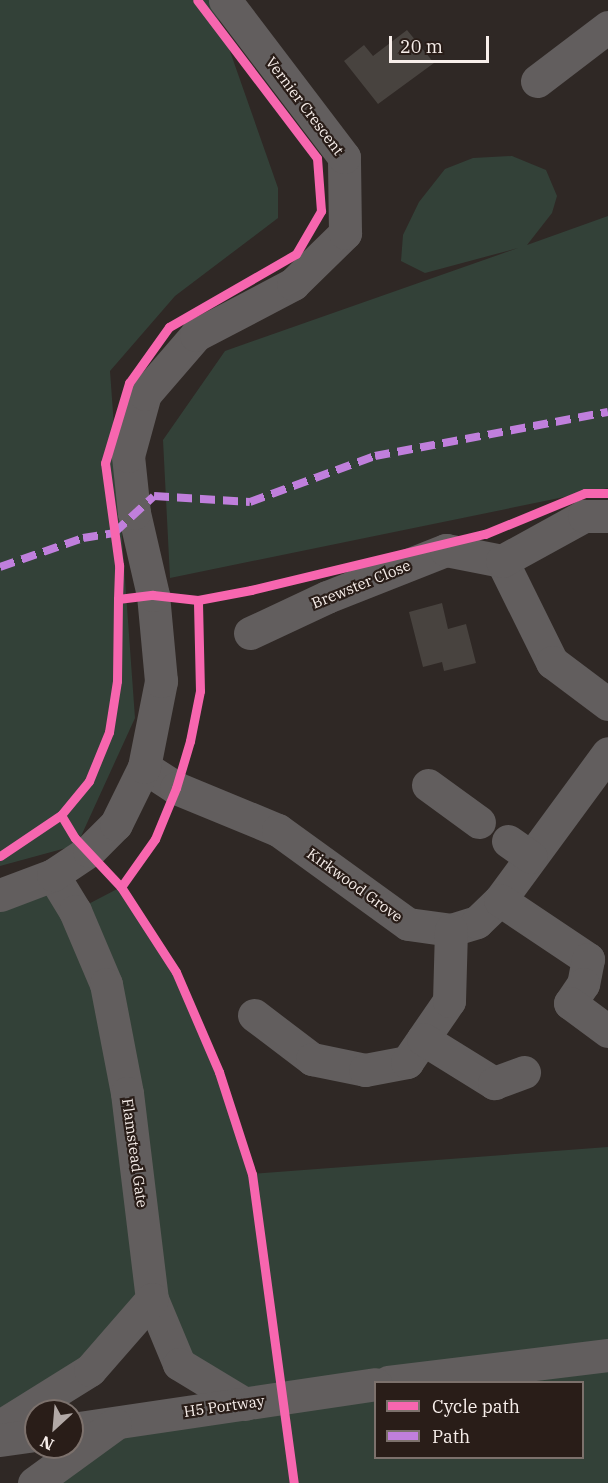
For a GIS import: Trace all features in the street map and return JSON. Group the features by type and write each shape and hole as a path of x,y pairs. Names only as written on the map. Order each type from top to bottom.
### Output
{"street":[{"name":"Vernier Crescent","path":"0,895 52,874 90,851 116,824 144,767 161,681 153,595 134,513 128,456 145,394 196,335 293,284 345,233 344,157 225,0"},
{"path":"537,81 608,27"},
{"path":"608,516 584,516 502,561 552,662 608,704"},
{"name":"Brewster Close","path":"250,633 327,597 446,550 502,561"},
{"name":"Kirkwood Grove","path":"144,767 176,788 279,830 408,924 451,930 477,922 500,900 520,849 608,753"},
{"path":"428,785 479,822"},
{"name":"Flamstead Gate","path":"52,874 75,911 106,984 127,1093 152,1299 178,1364 245,1404"},
{"path":"500,900 588,958 583,984 570,1003 608,1031"},
{"path":"254,1015 312,1059 365,1070 407,1062 449,1001 451,930"},
{"path":"423,1039 494,1083 524,1072"},
{"path":"0,1426 90,1370 152,1299"},
{"path":"404,1381 608,1355"},
{"name":"H5 Portway","path":"84,1427 374,1384"},
{"path":"34,1483 119,1422"},
{"path":"0,1440 24,1437"}],"green space":[{"path":"0,0 212,0 278,188 278,218 175,296 110,371 135,718 77,845 0,866"},
{"path":"512,156 546,170 557,196 552,213 527,245 608,216 608,488 170,578 163,440 225,351 518,248 425,273 401,261 403,235 419,202 445,169 473,158"},
{"path":"53,875 75,911 121,887 176,972 219,1072 252,1174 608,1147 608,1483 18,1483 58,1459 84,1459 84,1443 119,1422 244,1404 179,1364 152,1299 32,1399 24,1399 24,1406 0,1426 0,895"}],"building":[{"path":"407,30 434,63 378,104 344,61 364,45 373,56"},
{"path":"442,603 448,629 466,624 476,663 444,671 442,662 423,667 409,612"}],"marked path":[{"path":"0,567 83,538 114,533 154,496 250,502 375,456 608,412"}],"cycle path":[{"path":"118,599 119,565 105,463 129,383 169,327 296,254 321,211 317,158 197,0"},
{"path":"0,856 61,815 89,781 109,732 117,681 118,599 153,595 198,600 251,590 485,534 585,493 608,493"},
{"path":"121,887 155,839 176,788 190,741 200,691 198,600"},
{"path":"61,815 75,838 121,887 176,972 219,1072 252,1174 294,1483"}]}
